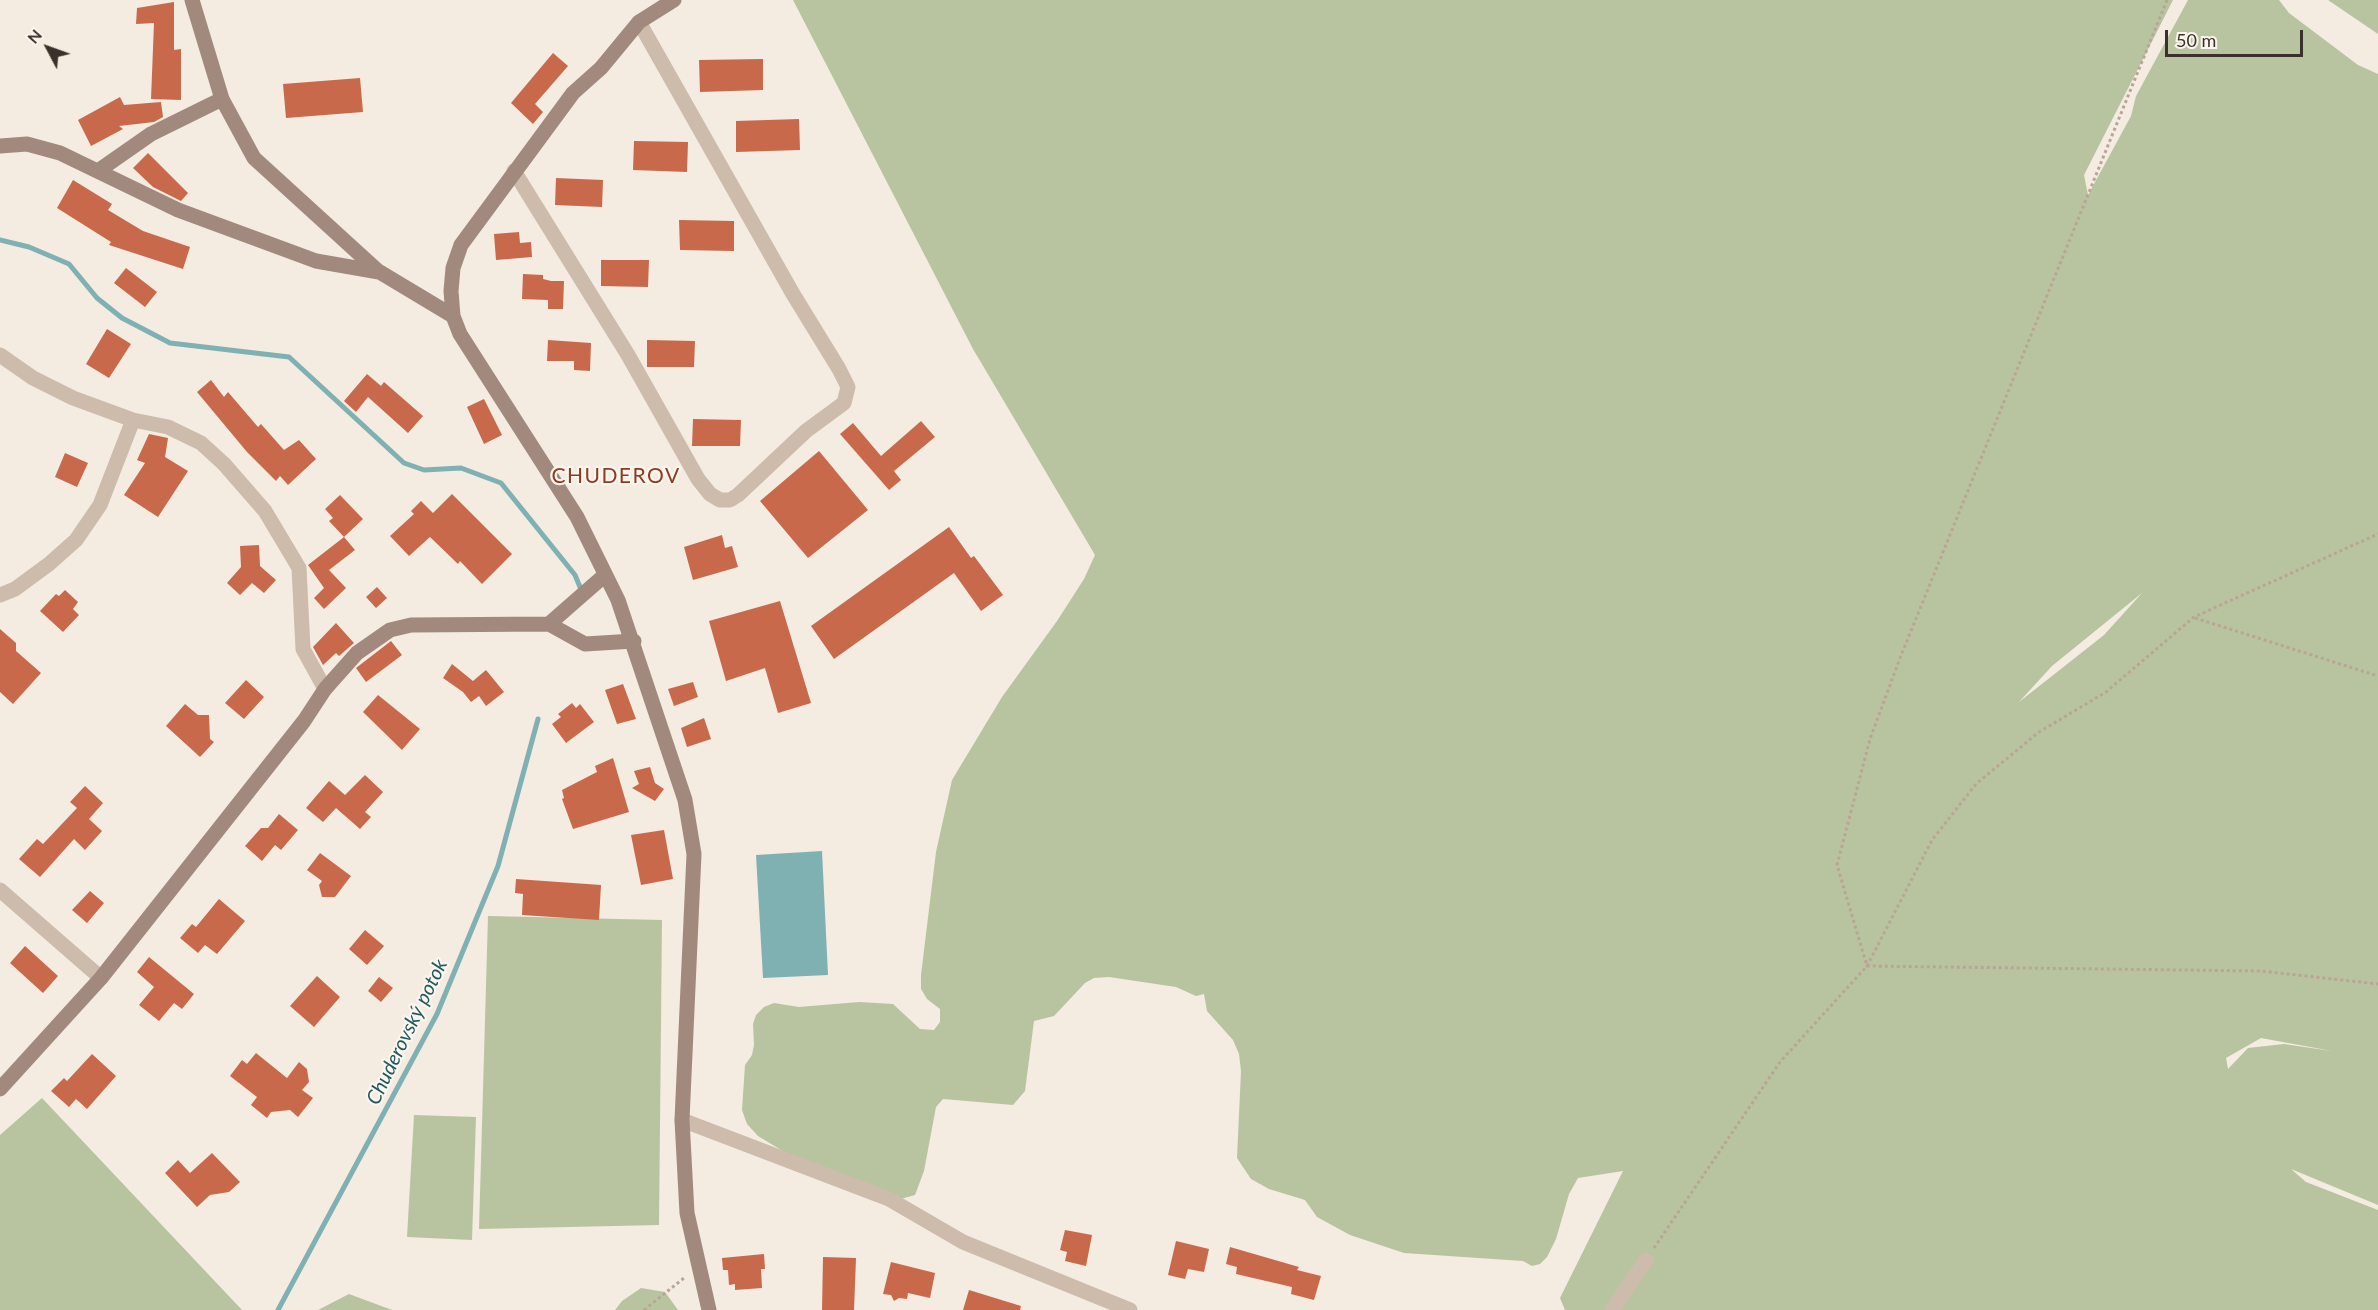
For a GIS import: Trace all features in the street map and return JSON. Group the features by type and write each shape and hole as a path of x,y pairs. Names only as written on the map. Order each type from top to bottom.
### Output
{"street":[{"path":"192,0 222,99 254,158 382,273 453,316"},
{"path":"674,0 639,22 601,69 573,93 461,245 453,268 451,291 453,316 460,334 577,518 605,575 634,641 686,800 694,854 682,1120 687,1213 709,1310"},
{"path":"514,171 628,355 698,479 710,495 720,500 730,500 738,495 806,431 844,404 848,387 839,369 793,294 639,22"},
{"path":"98,171 151,134 222,99"},
{"path":"0,146 27,144 60,153 178,210 316,261 382,273"},
{"path":"0,355 33,378 73,398 133,420 168,427 201,443 224,464 265,511 299,568 303,649 325,689"},
{"path":"0,596 15,590 41,571 76,540 100,505 133,420"},
{"path":"549,624 605,575"},
{"path":"0,1089 101,978 303,721 325,689 357,653 390,630 411,625 549,624 585,644 634,641"},
{"path":"0,890 101,978"},
{"path":"682,1120 889,1199 963,1242 1130,1310"},
{"path":"1612,1310 1646,1260"}],"path":[{"path":"1867,966 1837,865 1870,739 1904,647 2167,0"},
{"path":"1646,1260 1780,1062 1867,966 1932,840 1976,784 2039,732 2106,692 2194,617 2378,534"},
{"path":"2194,617 2378,676"},
{"path":"1867,966 2261,971 2378,984"},
{"path":"644,1310 699,1265"}],"green space":[{"path":"793,0 2173,0 2084,175 2088,195 2131,116 2136,96 2188,0 2279,0 2289,13 2358,65 2378,74 2378,1205 2291,1169 2306,1182 2378,1210 2378,1310 1565,1310 1560,1298 1623,1171 1578,1178 1569,1194 1556,1239 1547,1257 1540,1264 1532,1266 1523,1261 1404,1253 1350,1235 1317,1217 1305,1200 1269,1189 1251,1179 1237,1158 1241,1071 1239,1054 1233,1040 1207,1011 1204,994 1196,996 1176,987 1109,977 1094,978 1085,983 1054,1016 1034,1021 1025,1091 1013,1105 943,1099 936,1107 924,1171 915,1195 897,1200 791,1156 758,1136 747,1124 742,1110 745,1065 752,1055 754,1045 753,1024 756,1015 764,1007 774,1003 799,1007 859,1002 893,1004 920,1029 934,1030 940,1022 940,1009 927,999 921,989 921,975 936,852 952,780 1002,697 1084,579 1095,555 973,349","holes":["2142,593 2104,635 2019,702 2052,666","2261,1038 2332,1051 2284,1044 2248,1048 2228,1069 2226,1058"]},
{"path":"2328,0 2378,0 2378,34"},
{"path":"488,916 662,920 659,1225 479,1229"},
{"path":"42,1098 242,1310 0,1310 0,1135"},
{"path":"414,1115 476,1117 472,1240 407,1237"},
{"path":"641,1288 665,1292 678,1310 615,1310 622,1301"},
{"path":"349,1294 392,1310 318,1310"}],"water":[{"path":"822,851 828,975 763,978 756,855"}],"building":[{"path":"174,2 174,50 181,49 181,100 151,99 154,23 136,24 137,8"},
{"path":"553,53 568,66 535,104 543,112 533,124 511,103"},
{"path":"763,59 763,90 700,92 699,60"},
{"path":"360,78 363,112 286,118 283,84"},
{"path":"120,97 124,105 161,102 163,117 154,122 119,126 123,129 91,146 78,120"},
{"path":"799,119 800,150 736,152 736,121"},
{"path":"634,141 688,142 687,172 633,170"},
{"path":"148,153 188,193 181,201 153,187 133,168"},
{"path":"556,178 603,180 602,207 555,205"},
{"path":"73,180 112,204 108,210 143,231 190,247 183,269 109,245 111,242 57,208"},
{"path":"679,220 734,221 734,251 680,250"},
{"path":"519,232 520,243 531,242 532,257 496,260 494,234"},
{"path":"601,260 649,260 648,287 601,286"},
{"path":"126,268 157,292 145,307 114,283"},
{"path":"523,274 543,275 543,279 564,281 563,309 548,309 548,300 522,299"},
{"path":"107,329 131,344 109,378 86,364"},
{"path":"548,340 591,343 590,371 574,370 574,361 547,361"},
{"path":"647,340 695,341 694,367 647,367"},
{"path":"367,374 381,386 384,382 423,416 408,433 368,397 356,412 344,401"},
{"path":"211,380 224,397 228,392 258,427 261,424 284,450 299,440 316,459 288,485 280,476 276,481 247,452 197,392"},
{"path":"484,399 502,435 484,444 467,407"},
{"path":"693,419 741,420 740,446 692,446"},
{"path":"921,421 935,437 894,471 901,480 889,490 840,434 853,423 881,456"},
{"path":"149,434 168,438 165,457 188,471 158,517 124,495 145,463 137,460"},
{"path":"819,451 868,510 808,558 760,501"},
{"path":"65,453 88,463 77,487 55,477"},
{"path":"452,494 512,554 482,584 460,561 458,564 430,537 409,556 390,536 414,514 411,511 421,501 433,513"},
{"path":"340,495 363,519 344,537 329,521 333,518 325,509"},
{"path":"949,527 971,558 974,556 1003,595 981,611 954,573 834,659 811,626"},
{"path":"722,535 725,548 732,546 738,567 693,580 684,547"},
{"path":"344,537 355,550 329,570 346,588 324,609 314,598 324,588 308,565"},
{"path":"259,545 260,566 276,580 264,593 252,583 240,595 227,583 241,567 240,546"},
{"path":"377,587 387,598 376,608 366,597"},
{"path":"65,590 78,602 73,609 79,615 63,632 40,611 56,594 59,596"},
{"path":"780,601 811,703 778,713 765,668 726,681 709,621"},
{"path":"336,623 354,643 339,656 336,653 323,665 313,647"},
{"path":"0,629 16,643 16,651 41,673 13,704 0,692"},
{"path":"391,641 402,655 366,682 356,668"},
{"path":"452,664 473,681 486,670 504,692 486,706 479,696 471,702 463,692 443,678"},
{"path":"246,680 264,697 244,719 225,703"},
{"path":"693,682 698,697 674,706 668,689"},
{"path":"623,684 636,719 617,724 605,690"},
{"path":"378,695 420,729 402,750 363,712"},
{"path":"572,703 576,708 580,704 594,722 566,743 552,724 561,717 558,714"},
{"path":"185,704 198,715 209,715 210,739 214,742 200,757 166,726"},
{"path":"704,718 711,739 687,747 681,728"},
{"path":"613,758 629,812 573,829 562,799 564,798 562,790 597,772 595,766"},
{"path":"650,767 655,783 664,789 655,801 632,788 639,784 634,771"},
{"path":"365,775 383,792 365,812 371,817 360,829 336,808 323,822 306,808 329,781 345,795"},
{"path":"85,786 103,803 89,819 102,831 85,850 74,839 40,877 19,859 37,839 43,844 77,808 70,802"},
{"path":"279,814 298,830 281,850 275,845 262,861 245,846 261,828 268,828"},
{"path":"664,830 673,879 641,885 631,835"},
{"path":"320,853 351,876 335,897 322,897 319,885 322,881 307,870"},
{"path":"516,879 601,885 599,920 522,915 523,894 515,893"},
{"path":"90,891 104,903 87,923 72,910"},
{"path":"219,899 245,921 217,954 205,945 198,953 180,938 192,924 196,927"},
{"path":"365,930 384,946 367,965 349,949"},
{"path":"25,946 58,976 43,993 10,963"},
{"path":"149,957 194,994 182,1009 174,1003 159,1021 139,1005 154,987 137,972"},
{"path":"317,976 340,997 314,1027 290,1006"},
{"path":"379,977 393,988 381,1002 368,991"},
{"path":"256,1053 287,1078 299,1062 307,1069 309,1082 302,1090 313,1098 298,1117 290,1110 271,1112 267,1118 251,1105 257,1097 230,1076 242,1060 247,1064"},
{"path":"92,1054 116,1076 87,1109 76,1099 69,1107 51,1091 64,1078 67,1081"},
{"path":"212,1153 240,1182 229,1192 210,1195 197,1207 165,1173 178,1160 190,1173"},
{"path":"1065,1230 1092,1235 1086,1266 1065,1261 1067,1252 1060,1250"},
{"path":"1176,1241 1209,1249 1204,1272 1188,1269 1185,1279 1168,1275"},
{"path":"1230,1247 1299,1267 1297,1270 1321,1276 1314,1300 1291,1294 1292,1287 1236,1274 1237,1267 1226,1264"},
{"path":"764,1254 765,1269 761,1269 762,1288 735,1290 735,1284 729,1285 728,1270 723,1270 722,1258"},
{"path":"823,1257 856,1258 854,1310 822,1310"},
{"path":"891,1262 935,1273 930,1298 908,1293 907,1299 899,1298 894,1301 891,1295 883,1294"},
{"path":"969,1290 1021,1306 1020,1310 963,1310"}],"waterway":[{"name":"Chuderovský potok","path":"0,240 29,247 69,264 97,298 122,318 170,343 289,357 404,463 424,470 461,468 501,483 575,575 580,587"},
{"name":"Chuderovský potok","path":"278,1310 437,1014 498,866 538,719"}],"district":[{"name":"CHUDEROV","path":"616,476"}]}
